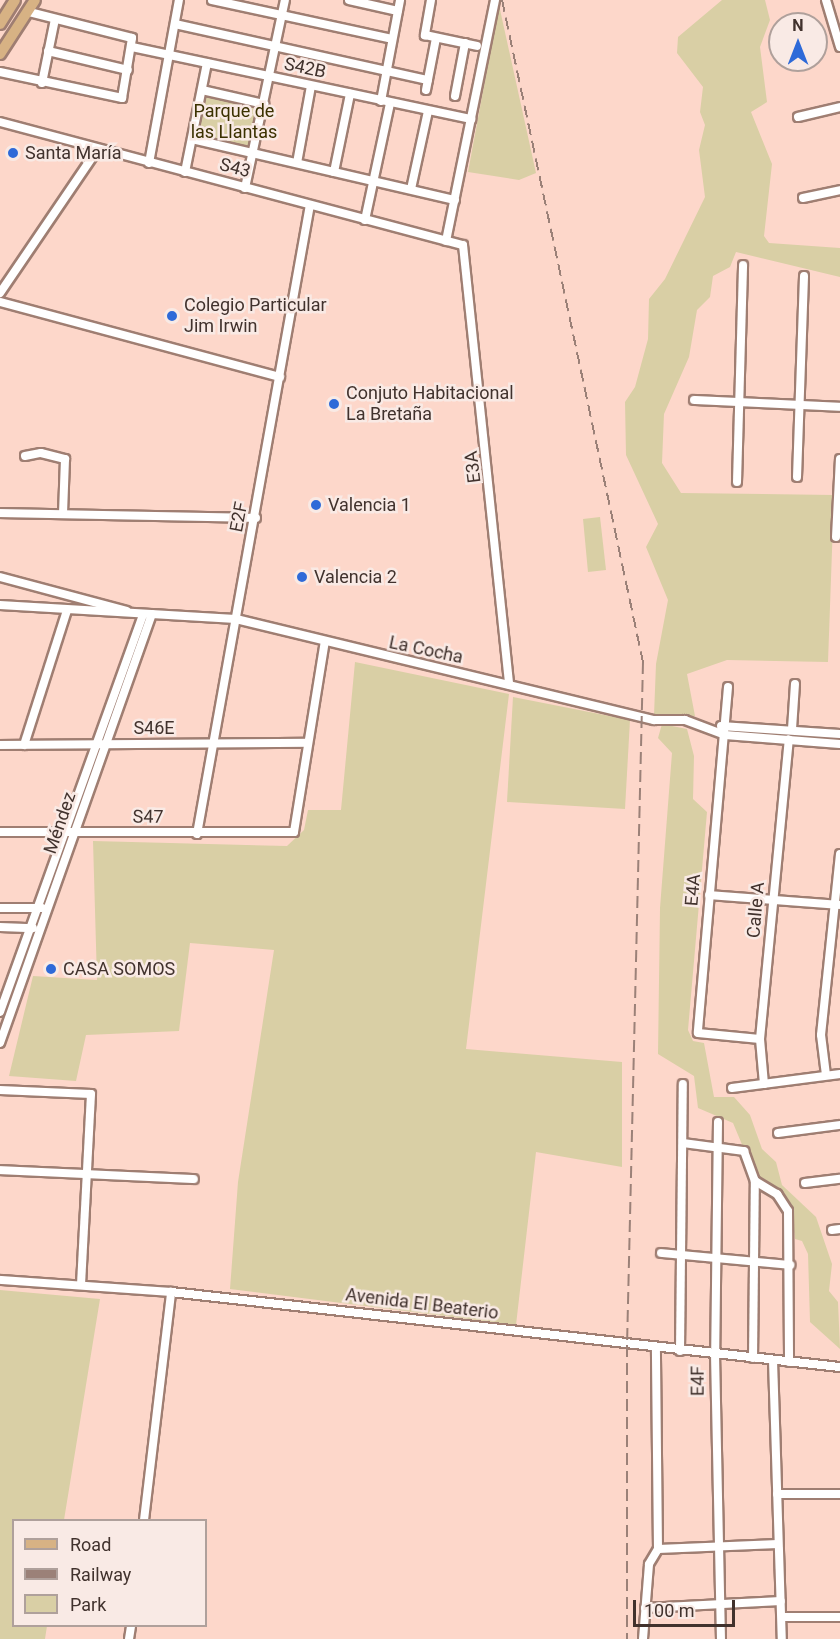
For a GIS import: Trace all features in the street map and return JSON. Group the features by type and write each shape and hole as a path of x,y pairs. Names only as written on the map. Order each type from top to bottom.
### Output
{"main road":[{"path":"0,24 15,0"},
{"path":"0,54 35,0"}],"street":[{"path":"149,163 179,0"},
{"path":"212,0 392,39"},
{"path":"245,188 285,0"},
{"path":"349,0 398,11"},
{"path":"365,220 400,0"},
{"path":"431,0 425,35 477,46"},
{"path":"446,241 495,0"},
{"path":"826,0 840,47"},
{"path":"0,72 120,101 132,48 132,38 29,12"},
{"path":"42,83 55,19"},
{"path":"175,24 428,80"},
{"path":"426,90 436,38"},
{"path":"455,96 465,43"},
{"name":"S42B","path":"132,48 471,119"},
{"path":"48,51 128,69"},
{"path":"185,172 207,63"},
{"path":"297,163 311,86"},
{"path":"202,90 264,104"},
{"path":"334,172 350,94"},
{"path":"798,117 840,107"},
{"path":"411,189 428,111"},
{"name":"S43","path":"0,122 463,245"},
{"path":"192,139 455,200"},
{"path":"0,293 98,149"},
{"path":"803,198 840,190"},
{"name":"E2F","path":"197,834 256,518 310,205"},
{"name":"E3A","path":"463,245 492,489 508,685"},
{"path":"737,482 743,265"},
{"path":"796,477 804,276"},
{"path":"0,302 280,377"},
{"path":"694,400 840,406"},
{"path":"25,456 41,453 65,459 63,514"},
{"path":"836,537 840,459"},
{"path":"0,513 256,518"},
{"name":"La Cocha","path":"0,577 99,599 133,613"},
{"name":"La Cocha","path":"0,604 236,619 660,720 674,718 711,728 724,735 840,744"},
{"path":"24,745 67,610"},
{"name":"Méndez","path":"1,1009 96,744 147,614"},
{"name":"Méndez","path":"0,1043 105,744 147,614"},
{"path":"308,743 325,641"},
{"path":"792,729 795,684"},
{"name":"E4A","path":"728,687 698,1033 760,1039"},
{"name":"La Cocha","path":"711,728 725,725 840,734"},
{"name":"Calle A","path":"764,1084 760,1039 789,739"},
{"name":"S46E","path":"0,745 308,743"},
{"name":"S47","path":"0,832 197,834 294,832 308,743"},
{"path":"826,1075 821,1035 837,905 840,854"},
{"path":"709,895 773,898 837,905"},
{"path":"0,908 48,908"},
{"path":"0,927 41,928"},
{"path":"1,1009 13,1007"},
{"path":"732,1088 840,1074"},
{"path":"680,1351 683,1084"},
{"path":"0,1089 91,1094 89,1173 81,1285"},
{"name":"E4F","path":"718,1122 715,1354 721,1639"},
{"path":"778,1133 840,1125"},
{"path":"683,1143 718,1146 744,1152 754,1181 753,1358"},
{"path":"0,1170 194,1179"},
{"path":"805,1183 840,1179"},
{"path":"754,1181 777,1194 788,1211 789,1362"},
{"path":"661,1253 790,1265"},
{"name":"Avenida El Beaterio","path":"0,1280 171,1292 680,1351 840,1367"},
{"path":"144,1519 171,1292"},
{"path":"643,1639 649,1564 658,1549 656,1348"},
{"path":"773,1360 782,1639"},
{"path":"777,1494 840,1494"},
{"path":"658,1549 778,1544"},
{"path":"645,1608 781,1601"},
{"path":"782,1617 840,1617"}],"green space":[{"path":"722,0 765,0 768,25 760,47 767,102 751,112 772,164 764,236 769,243 840,248 840,277 736,252 730,267 713,276 710,297 697,310 689,357 664,414 662,463 681,493 834,495 828,662 727,660 687,674 695,716 654,715 656,664 668,600 646,547 658,524 626,455 625,402 635,387 648,339 649,299 665,279 705,197 699,150 705,125 700,112 703,87 677,53 678,37"},
{"path":"499,5 536,173 519,180 468,172"},
{"name":"Parque de las Llantas","path":"204,93 261,105 252,150 193,135"},
{"path":"600,517 606,570 588,572 583,519"},
{"path":"355,662 509,694 466,1049 622,1062 622,1167 536,1152 516,1325 230,1289 238,1182 274,950 190,943 179,1031 86,1035 76,1081 9,1076 33,976 97,980 93,841 287,846 304,830 308,810 341,810"},
{"path":"513,697 630,720 625,809 507,802"},
{"path":"662,724 687,729 694,756 693,799 707,812 688,1030 693,1041 704,1043 714,1097 734,1097 750,1115 762,1149 776,1162 782,1185 816,1217 832,1264 829,1291 838,1302 840,1349 810,1322 808,1254 802,1241 795,1239 791,1210 756,1178 733,1123 698,1108 694,1076 658,1054 660,908 672,753 658,738"},
{"path":"0,1290 100,1299 64,1519 12,1519 12,1627 47,1627 45,1639 0,1639"}],"railway":[{"path":"502,0 643,662 627,1345 627,1639"}],"place":[{"name":"Santa María","path":"13,153"},
{"name":"Colegio Particular Jim Irwin","path":"172,316"},
{"name":"Conjuto Habitacional La Bretaña","path":"334,404"},
{"name":"Valencia 1","path":"316,505"},
{"name":"Valencia 2","path":"302,577"},
{"name":"CASA SOMOS","path":"51,969"}]}
